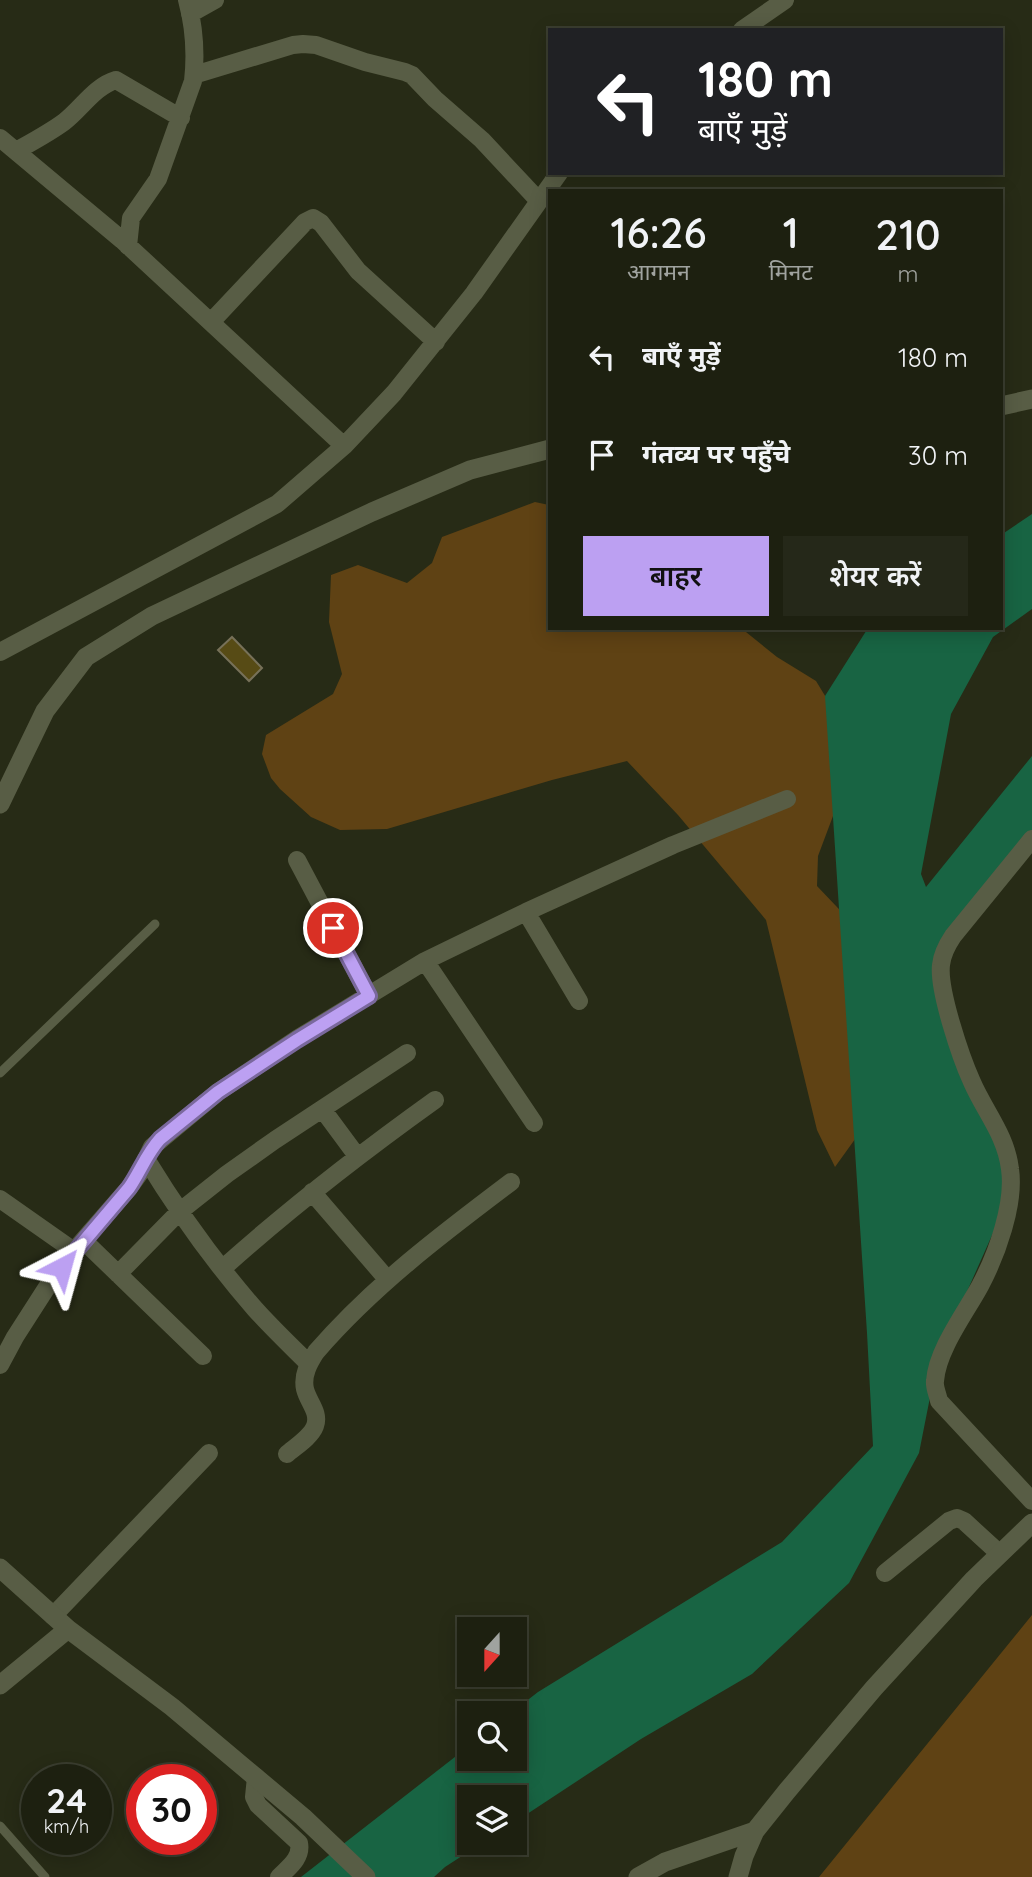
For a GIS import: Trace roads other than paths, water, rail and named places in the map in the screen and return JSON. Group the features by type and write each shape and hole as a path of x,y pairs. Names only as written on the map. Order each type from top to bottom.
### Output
{"street":[{"path":"128,246 131,218 158,179 190,92 194,75 194,54 188,7 215,0"},
{"path":"745,28 785,0"},
{"path":"194,75 303,44 316,45 405,72 412,75 473,132 539,201"},
{"path":"16,151 66,121 108,82 116,80 181,118"},
{"path":"0,138 128,246 344,446"},
{"path":"0,652 278,504 379,411 474,293 558,175"},
{"path":"211,322 305,222 313,218 321,223 358,271 436,342"},
{"path":"1003,406 1032,399"},
{"path":"0,804 45,710 86,657 152,616 384,506 470,470 548,450"},
{"path":"0,1365 42,1295 79,1246 129,1188 152,1147 218,1092 425,961 673,845 787,799"},
{"path":"1032,839 953,936 944,950 940,967 941,983 965,1064 1004,1142 1011,1170 1010,1201 1000,1239 981,1284 939,1363 934,1382 939,1401 1032,1500"},
{"path":"297,860 369,996"},
{"path":"526,912 579,1001"},
{"path":"425,961 534,1123"},
{"path":"118,1274 179,1212 227,1174 407,1053"},
{"path":"222,1269 357,1156 435,1100"},
{"path":"323,1110 357,1156"},
{"path":"146,1159 179,1212 222,1269 257,1311 309,1364"},
{"path":"287,1454 315,1426 316,1415 305,1391 304,1379 309,1364 327,1338 387,1279 435,1238 511,1182"},
{"path":"312,1192 387,1279"},
{"path":"0,1199 79,1246 118,1274 204,1356"},
{"path":"53,1616 209,1453"},
{"path":"885,1573 949,1521 957,1518 964,1521 1000,1554"},
{"path":"738,1877 755,1830 874,1688 974,1579 1032,1523"},
{"path":"0,1567 68,1629 172,1707 303,1816 366,1877"},
{"path":"0,1685 68,1629"},
{"path":"256,1777 254,1797 258,1805 299,1843 298,1857 279,1877"},
{"path":"638,1877 665,1862 755,1830"}],"lane":[{"path":"0,1073 155,924"},
{"path":"0,1826 45,1877"}]}
